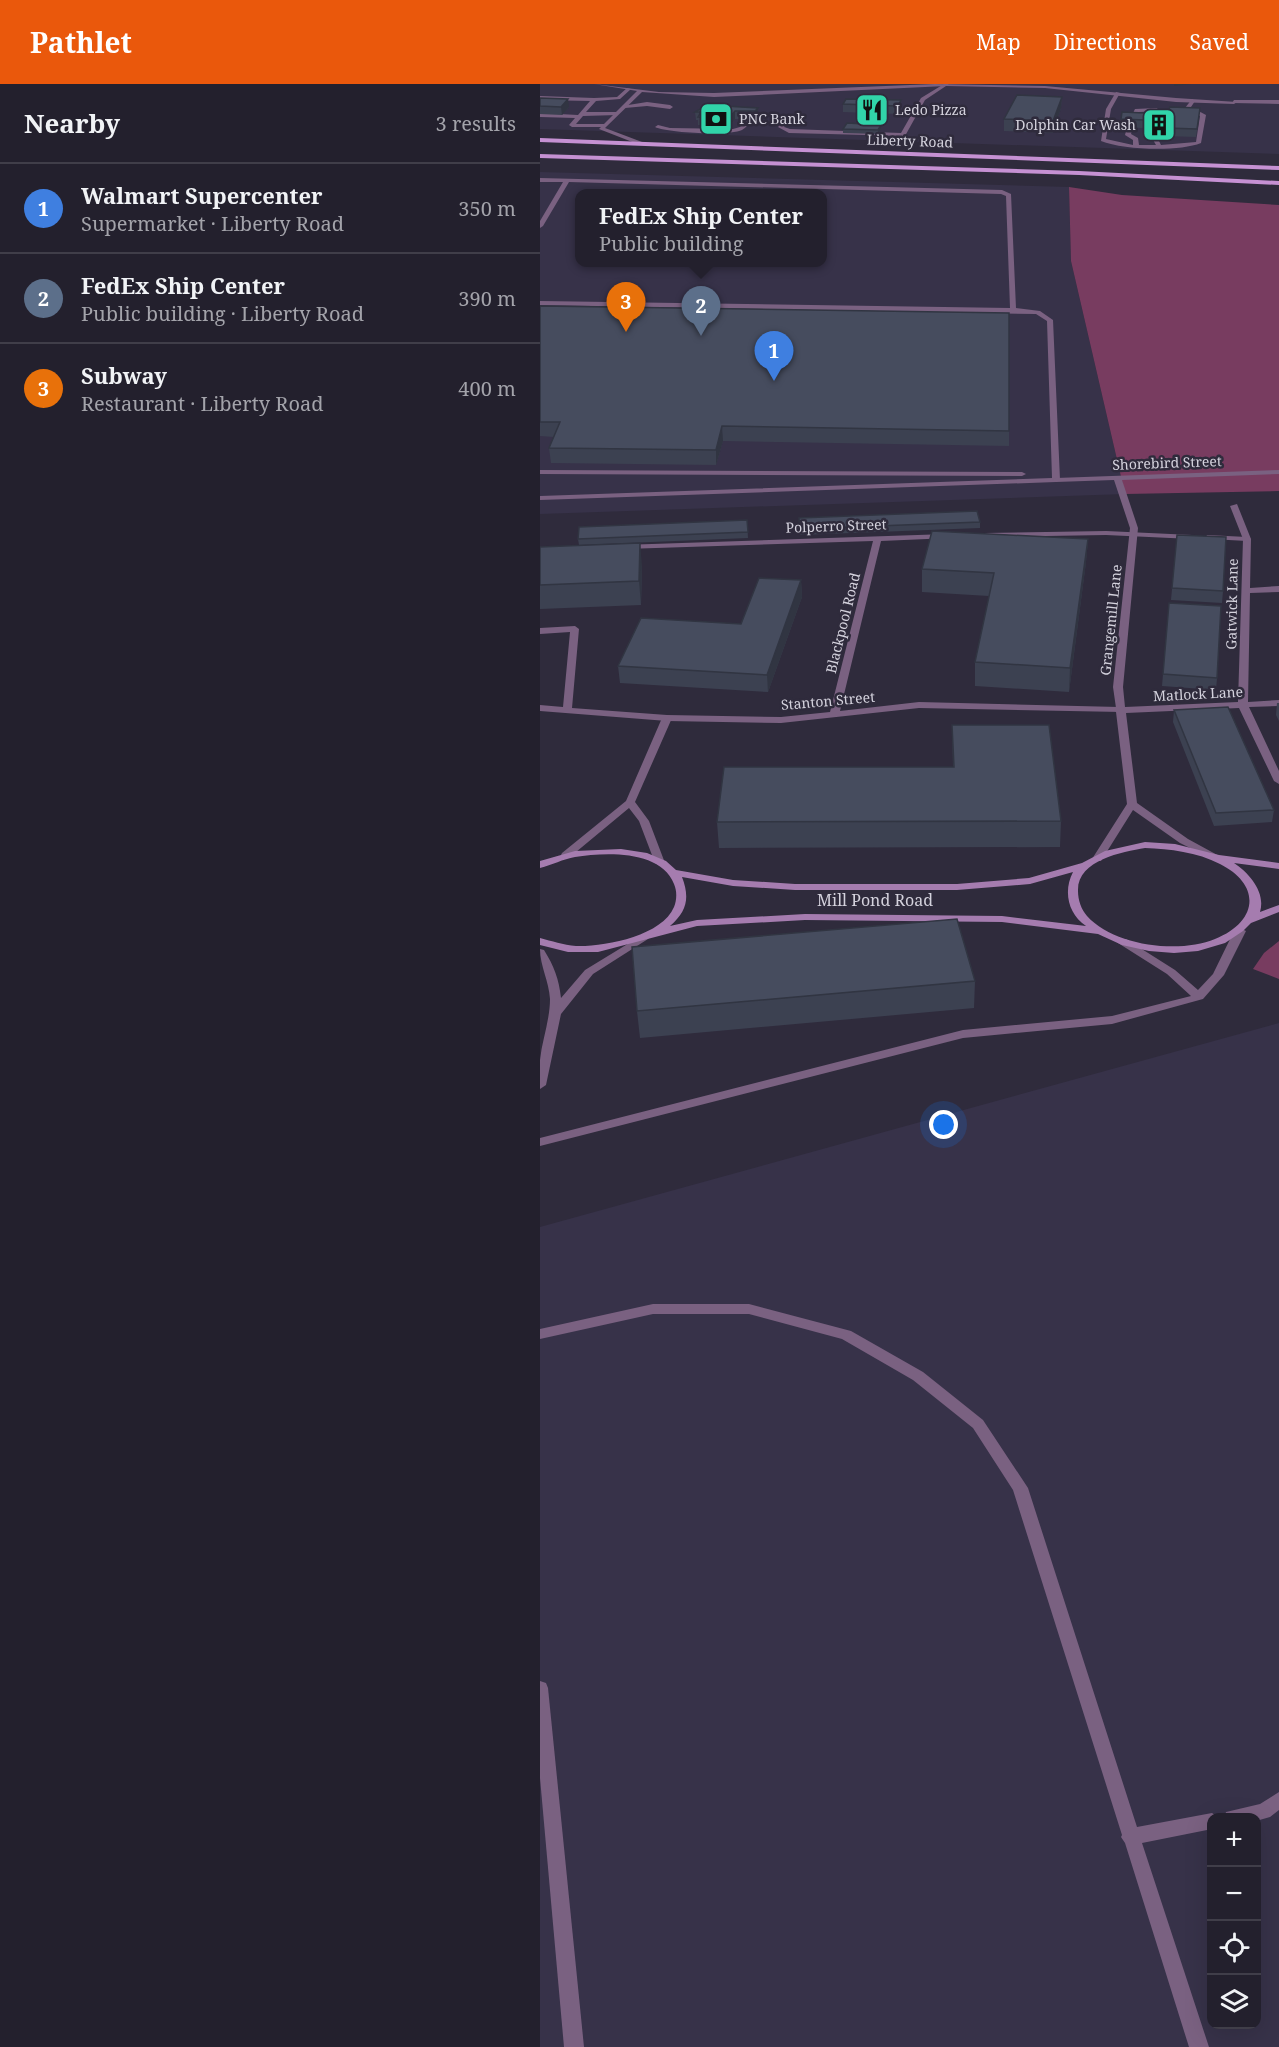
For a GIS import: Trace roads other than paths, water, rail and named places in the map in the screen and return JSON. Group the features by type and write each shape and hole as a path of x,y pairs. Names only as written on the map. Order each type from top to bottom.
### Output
{"main road":[{"name":"Liberty Road","path":"540,140 1279,168"},
{"name":"Liberty Road","path":"540,156 1079,173 1279,183"},
{"path":"1215,164 1240,161 1279,163"}],"street":[{"path":"596,84 640,91 755,94 946,85 1045,87"},
{"path":"974,86 981,84"},
{"path":"1018,84 1192,101 1279,102"},
{"path":"790,117 781,128 799,133 897,136 907,133 923,99 946,85"},
{"path":"540,98 594,100 618,98 629,89"},
{"path":"594,100 572,125 604,126 640,91"},
{"path":"1118,93 1113,97 1108,112 1103,140 1158,147 1178,146 1200,140 1203,115 1188,108"},
{"path":"1158,147 1159,140 1152,134 1159,98"},
{"path":"1187,116 1192,101"},
{"path":"625,105 647,104 670,107"},
{"path":"1136,145 1136,140 1128,135 1137,110 1157,110"},
{"path":"540,115 616,114"},
{"path":"658,127 670,130 733,131 742,128 749,119"},
{"path":"604,126 605,132 640,143"},
{"path":"1178,146 1185,136"},
{"path":"540,180 1002,192 1009,195 1013,310"},
{"path":"540,226 543,214 567,180"},
{"path":"540,303 1038,312 1050,320 1055,477"},
{"path":"540,472 1055,477"},
{"name":"Shorebird Street","path":"1055,477 1117,478 1279,472"},
{"path":"540,498 1055,477"},
{"name":"Grangemill Lane","path":"1117,478 1134,528 1118,666 1119,710 1132,804"},
{"name":"Gatwick Lane","path":"1234,506 1247,539 1243,705"},
{"path":"977,535 1133,534 1247,539"},
{"name":"Polperro Street","path":"610,547 955,536"},
{"name":"Blackpool Road","path":"834,715 878,538"},
{"path":"1245,591 1279,590"},
{"path":"540,631 575,630 567,711"},
{"name":"Matlock Lane","path":"1119,710 1279,703"},
{"name":"Stanton Street","path":"540,708 667,718 781,720 919,705 1119,710"},
{"path":"1243,705 1279,781"},
{"path":"566,855 630,802 667,718"},
{"path":"630,802 644,821 660,863"},
{"path":"1096,859 1132,804 1184,841 1216,857"},
{"name":"Mill Pond Road","path":"671,872 734,883 795,887 957,887 1030,881 1086,865 1122,849 1145,845 1170,846 1216,857 1279,866"},
{"name":"Mill Pond Road","path":"542,863 566,855 597,850 623,851 660,863 677,878 682,891 680,905 671,919 646,936"},
{"name":"Mill Pond Road","path":"1086,865 1076,877 1072,891 1075,906 1084,919 1101,932 1122,941 1147,947 1174,949 1222,941 1240,931 1255,911 1256,900 1253,888 1246,878 1216,857"},
{"path":"1247,920 1279,908"},
{"name":"Mill Pond Road","path":"540,941 559,947 584,950 610,947 696,922 816,917 1002,919 1101,932"},
{"path":"540,1142 963,1034 1112,1020 1199,997 1218,975 1240,931"},
{"path":"556,1012 590,972 646,936"},
{"path":"1122,941 1171,972 1199,997"},
{"path":"540,952 555,982 556,1012 540,1085"},
{"path":"540,1334 653,1309 749,1309 846,1335 918,1376 978,1424 1020,1488 1199,2047"},
{"path":"540,1688 574,2047"},
{"path":"1255,1813 1264,1811 1279,1800"},
{"path":"1130,1837 1207,1822"}],"place":[{"name":"Ledo Pizza","path":"872,110"},
{"name":"PNC Bank","path":"716,119"},
{"name":"Dolphin Car Wash","path":"1159,125"},
{"name":"Subway","path":"626,332"},
{"name":"FedEx Ship Center","path":"701,336"},
{"name":"Walmart Supercenter","path":"774,381"}]}
